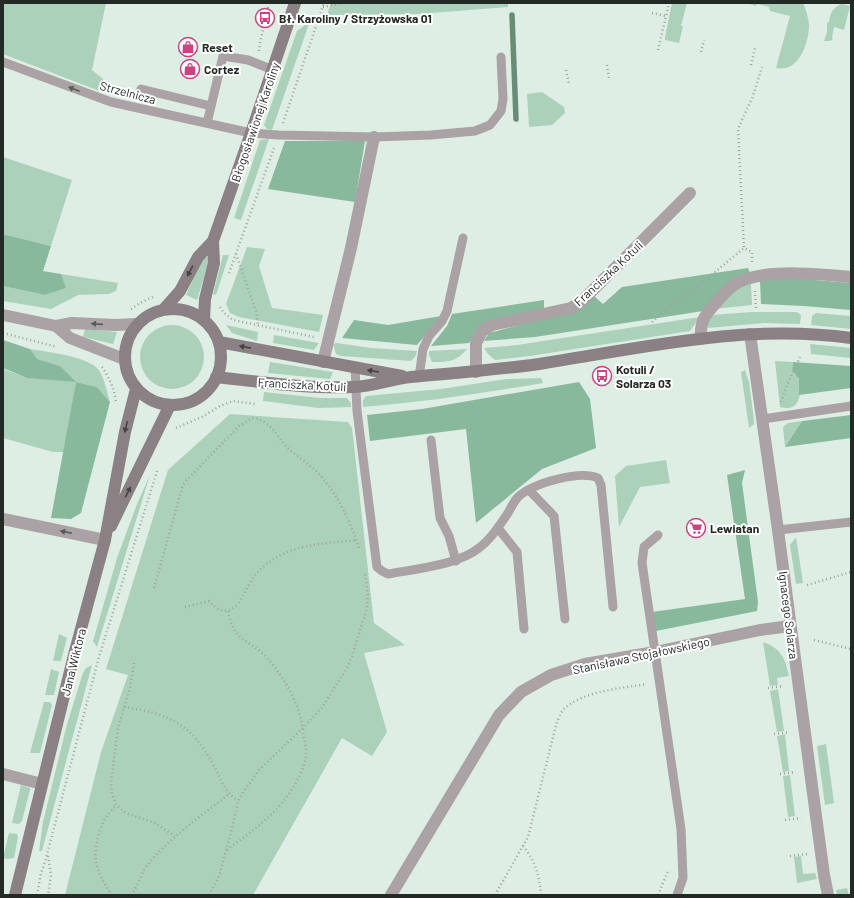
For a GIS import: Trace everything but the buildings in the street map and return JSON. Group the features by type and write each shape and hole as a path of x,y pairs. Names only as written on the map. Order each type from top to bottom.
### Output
{"street":[{"name":"Błogosławionej Karoliny","path":"204,320 205,299 214,264 214,240 295,3"},
{"name":"Franciszka Kotuli","path":"323,362 351,248 374,137"},
{"name":"Franciszka Kotuli","path":"476,372 475,345 482,331 492,325 570,308 581,302 690,193"},
{"name":"Błogosławionej Karoliny","path":"164,309 180,291 198,257 214,240"},
{"path":"701,339 700,327 707,313 727,290 740,281 754,276 788,273 825,274 851,277"},
{"path":"164,309 185,310 204,320 209,325 219,342 221,354 220,366 209,389 198,398 184,404 170,405 160,403 144,396 136,389 126,371 124,359 126,340 136,324 149,314 164,309"},
{"path":"3,314 56,326 72,323 115,325 136,324"},
{"path":"56,326 70,338 124,359"},
{"name":"Franciszka Kotuli","path":"216,377 328,388 356,387 415,377 476,372 701,339 750,334 811,334 851,338"},
{"name":"Ignacego Solarza","path":"750,334 828,895"},
{"name":"Franciszka Kotuli","path":"219,342 323,362 415,377"},
{"name":"Jana Wiktora","path":"16,895 42,784 105,540 125,432 136,389"},
{"name":"Jana Wiktora","path":"105,540 170,405"},
{"path":"3,519 105,540"},
{"name":"Stanisława Stojałowskiego","path":"391,895 499,715 521,692 551,675 585,664 655,652 760,630 790,626"},
{"path":"3,774 42,784"}],"lane":[{"path":"207,123 222,56 248,60 273,70"},
{"name":"Strzelnicza","path":"3,62 111,102 251,133 374,137 431,135 475,131 490,125 501,111 503,99 502,57"},
{"path":"141,89 211,106"},
{"path":"415,377 423,348 429,336 442,321 447,311 463,238"},
{"path":"355,367 357,411 377,567 388,574 456,560 479,549 498,528 518,497 529,490 540,484 567,477 592,475 598,478 601,485 613,607"},
{"path":"763,419 851,406"},
{"path":"431,440 440,518 449,536 456,560"},
{"path":"529,490 554,516 565,619"},
{"path":"778,530 851,522"},
{"path":"498,528 517,552 524,628"},
{"path":"658,535 644,547 642,563 681,828 683,878 677,895"}],"path":[{"path":"258,64 260,43 269,3"},
{"path":"228,275 323,5 342,3"},
{"path":"658,50 669,3"},
{"path":"652,14 666,16"},
{"path":"701,52 704,40"},
{"path":"751,65 755,48"},
{"path":"607,65 609,78"},
{"path":"744,248 738,128 762,68"},
{"path":"566,70 568,84"},
{"path":"744,248 752,252"},
{"path":"652,322 671,305 696,288 744,248"},
{"path":"236,254 256,311 258,326"},
{"path":"127,312 140,303 160,294"},
{"path":"220,301 220,306 224,312 233,320 328,340"},
{"path":"756,303 756,308"},
{"path":"3,333 62,349"},
{"path":"777,405 781,402 800,357"},
{"path":"102,366 107,374 114,393 116,401 115,409"},
{"path":"172,433 175,429 233,401 255,404"},
{"path":"154,588 185,482 239,426 252,418 260,419 266,422 287,447 317,472 339,501 349,520 362,555"},
{"path":"37,895 41,874 99,657 158,468"},
{"path":"185,607 209,602 219,610 228,610 237,604 255,575 275,557 304,547 357,540"},
{"path":"208,895 219,876 238,801 259,770 303,728 323,706 352,656 367,608 368,594 364,571"},
{"path":"807,585 851,572"},
{"path":"226,851 271,816 294,787 305,762 306,754 303,728 296,701 267,658 234,631 229,618 228,610"},
{"path":"814,640 851,649"},
{"path":"134,663 130,688 118,728 111,783 112,794 116,805 126,813 155,823 175,836"},
{"path":"495,895 528,837 556,726 563,710 575,701 604,691 642,685"},
{"path":"768,688 778,687"},
{"path":"124,707 156,713 178,722 200,743 229,794 238,801"},
{"path":"774,734 785,733"},
{"path":"780,774 789,773"},
{"path":"130,895 136,888 145,868 175,836 229,794"},
{"path":"112,895 100,874 96,862 96,849 100,831 106,817 116,805"},
{"path":"785,820 796,818"},
{"path":"523,846 531,856 537,868 541,895"},
{"path":"47,853 51,875 48,895"},
{"path":"790,856 800,855"}],"green space":[{"path":"3,3 106,3 92,70 103,79 102,92 3,54"},
{"path":"331,3 508,3 508,7 418,14 327,15"},
{"path":"672,3 687,3 681,26 683,26 679,43 665,40"},
{"path":"746,3 803,3 809,27 807,42 796,62 784,68 776,68 790,16 770,11 769,7 757,4 756,6"},
{"path":"842,4 850,6 844,30 834,27 832,40 824,41 827,32 827,23 829,22 831,13 836,7"},
{"path":"310,21 272,130 267,129 264,125 297,31"},
{"path":"542,92 564,107 565,113 552,125 529,127 527,94"},
{"path":"269,139 241,220 234,218 260,140"},
{"path":"285,141 365,141 355,202 268,189"},
{"path":"3,157 72,180 51,246 3,234"},
{"path":"3,234 51,246 43,271 61,274 66,288 45,295 3,286"},
{"path":"247,247 265,249 259,266 272,308 323,315 319,332 239,317 230,313 226,304"},
{"path":"223,255 229,255 216,295 213,294"},
{"path":"203,256 210,258 197,300 186,295"},
{"path":"748,268 750,273 703,311 535,337 484,341 489,333 564,313 594,296 603,304 622,287"},
{"path":"61,274 118,283 116,291 109,294 78,295 51,309 3,301 3,286 45,295 65,288"},
{"path":"784,279 851,283 851,310 761,304 760,281"},
{"path":"751,283 752,305 714,309 734,290"},
{"path":"544,300 544,309 475,333 469,343 431,346 447,326 452,314"},
{"path":"752,312 797,312 801,315 800,324 765,323 708,328 707,322 711,315"},
{"path":"816,313 851,316 851,329 811,325 812,316"},
{"path":"441,316 417,345 342,338 354,320 388,325"},
{"path":"700,317 690,331 530,356 495,360 484,348 517,345"},
{"path":"172,325 184,327 195,334 202,345 204,357 202,369 195,380 184,387 172,389 160,387 149,380 142,369 140,357 142,345 149,334 160,327"},
{"path":"226,325 258,332 257,341 232,333"},
{"path":"85,329 117,332 113,344 83,337"},
{"path":"274,335 319,343 314,350 273,343"},
{"path":"3,340 30,349 37,359 60,366 76,382 27,378 3,368"},
{"path":"337,343 371,348 417,351 415,357 411,361 341,356 336,354 333,344"},
{"path":"810,344 851,348 851,358 811,354"},
{"path":"30,349 74,357 90,363 99,370 105,383 110,402 97,387 76,382 64,452 53,452 3,438 3,369 27,378 60,366 36,359"},
{"path":"467,349 459,357 447,361 432,362 429,355 429,351"},
{"path":"775,361 793,362 792,370 799,380 800,392 798,402 791,407 780,407"},
{"path":"270,362 333,372 330,379 268,373"},
{"path":"793,362 851,366 851,388 799,395 799,379 792,370"},
{"path":"745,370 749,382 754,420 754,424 749,428 741,372"},
{"path":"541,378 543,383 408,403 363,407 363,400 366,396 441,389 506,379"},
{"path":"76,382 97,387 110,402 81,513 71,519 51,518"},
{"path":"579,382 590,399 596,448 542,469 476,523 466,429 370,441 367,415 422,409"},
{"path":"264,392 320,398 347,398 351,403 351,407 319,408 263,401"},
{"path":"230,414 348,422 352,428 374,623 405,645 364,653 387,732 372,756 342,738 253,895 65,895 101,752 128,675 106,669 168,470"},
{"path":"851,415 851,438 785,447 802,421"},
{"path":"802,421 785,447 783,427 788,423"},
{"path":"666,460 670,483 640,487 619,527 615,476 626,466"},
{"path":"745,470 742,483 758,602 757,611 656,631 652,612 745,599 727,475"},
{"path":"150,475 97,647 93,641 117,558 137,504"},
{"path":"796,537 803,583 796,584 790,545"},
{"path":"59,634 67,638 61,661 53,661"},
{"path":"763,642 779,651 786,664 789,676 777,678 778,685 770,686"},
{"path":"92,665 42,851 39,851 43,822 67,724 83,673 86,668"},
{"path":"51,669 59,672 54,695 45,695"},
{"path":"778,689 784,731 777,732 770,691"},
{"path":"44,702 50,702 52,705 40,753 30,753"},
{"path":"785,734 789,771 783,772 777,736"},
{"path":"826,744 834,803 825,805 817,746"},
{"path":"790,775 795,816 788,817 783,776"},
{"path":"21,785 30,788 30,790 22,821 19,824 12,823"},
{"path":"9,833 17,834 18,837 14,858 7,859 3,858"},
{"path":"801,856 803,874 815,873 817,879 797,883 794,857"},
{"path":"847,888 849,895 837,895 836,890"}],"waterway":[{"path":"512,15 516,119"}],"place":[{"name":"Bł. Karoliny / Strzyżowska 01","path":"265,18"},
{"name":"Reset","path":"188,47"},
{"name":"Cortez","path":"190,69"},
{"name":"Kotuli / Solarza 03","path":"602,376"},
{"name":"Lewiatan","path":"696,528"}]}
